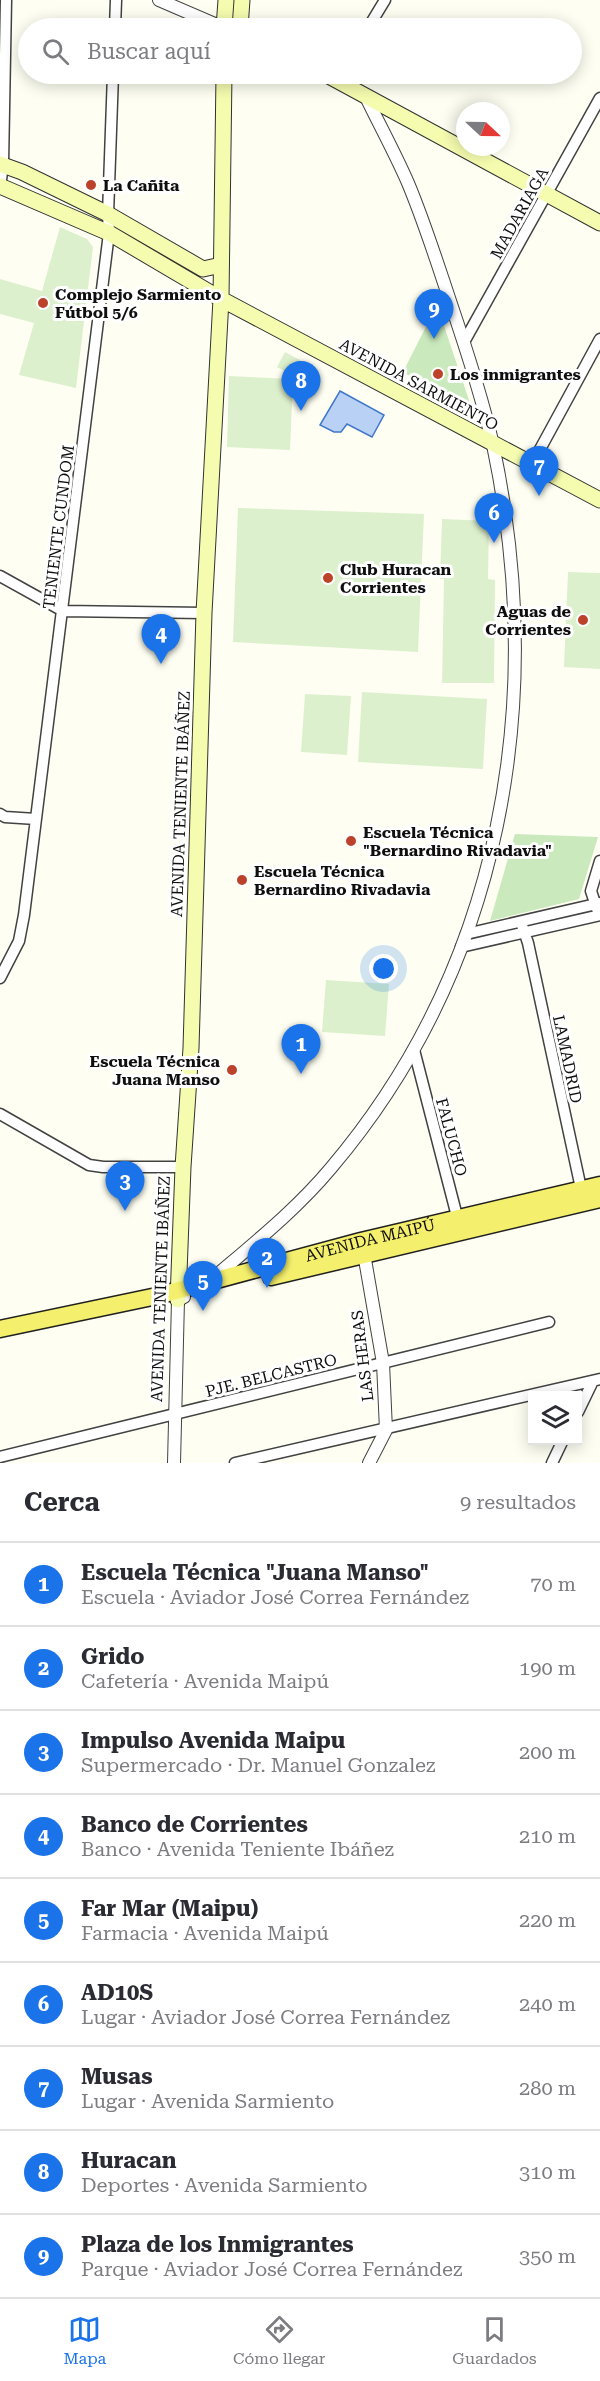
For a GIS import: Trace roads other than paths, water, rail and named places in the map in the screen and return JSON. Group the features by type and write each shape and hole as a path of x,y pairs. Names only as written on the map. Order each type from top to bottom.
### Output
{"main road":[{"path":"225,18 226,0"},
{"path":"241,18 242,0"},
{"name":"AVENIDA TENIENTE IBÁÑEZ","path":"178,1295 191,1048 204,613 221,299 224,84"},
{"path":"349,84 600,223"},
{"path":"1,164 108,214 203,269 221,265"},
{"name":"AVENIDA SARMIENTO","path":"0,187 109,233 221,299 600,500"},
{"name":"AVENIDA MAIPÚ","path":"0,1329 178,1295 209,1282 589,1197 600,1185"},
{"name":"AVENIDA MAIPÚ","path":"0,1339 363,1248"}],"street":[{"path":"0,187 6,0"},
{"path":"115,18 116,0"},
{"path":"159,0 201,18"},
{"path":"374,18 385,0"},
{"name":"TENIENTE CUNDOM","path":"0,978 19,941 63,611 109,233 113,84"},
{"path":"209,1282 276,1225 330,1169 359,1132 414,1050 441,997 490,864 512,738 514,694 511,569 492,443 464,342 408,184 365,94"},
{"name":"MADARIAGA","path":"464,342 600,98"},
{"path":"532,464 600,339"},
{"path":"0,576 63,611 204,613"},
{"path":"0,814 5,817 36,819"},
{"path":"466,934 599,915 598,903 591,891 600,861"},
{"path":"461,947 598,903"},
{"name":"LAMADRID","path":"522,927 589,1197"},
{"name":"FALUCHO","path":"414,1050 460,1225"},
{"path":"0,1114 89,1165 183,1167"},
{"name":"LAS HERAS","path":"363,1248 383,1362 386,1430 369,1463"},
{"name":"AVENIDA TENIENTE IBÁÑEZ","path":"174,1463 178,1295"},
{"name":"PJE. BELCASTRO","path":"0,1457 549,1322"},
{"path":"235,1463 596,1380"},
{"path":"582,1405 596,1380"},
{"path":"552,1463 561,1445"}],"water":[{"path":"340,391 384,415 372,437 347,424 341,432 334,432 320,425"}],"place":[{"name":"La Cañita","path":"91,185"},
{"name":"Complejo Sarmiento Fútbol 5/6","path":"43,303"},
{"name":"Plaza de los Inmigrantes","path":"434,339"},
{"name":"Los inmigrantes","path":"438,374"},
{"name":"Huracan","path":"301,411"},
{"name":"Musas","path":"539,496"},
{"name":"AD10S","path":"494,543"},
{"name":"Club Huracan Corrientes","path":"328,578"},
{"name":"Aguas de Corrientes","path":"583,620"},
{"name":"Banco de Corrientes","path":"161,664"},
{"name":"Escuela Técnica \"Bernardino Rivadavia\"","path":"351,841"},
{"name":"Escuela Técnica Bernardino Rivadavia","path":"242,880"},
{"name":"Escuela Técnica Juana Manso","path":"232,1070"},
{"name":"Escuela Técnica \"Juana Manso\"","path":"301,1074"},
{"name":"Impulso Avenida Maipu","path":"125,1211"},
{"name":"Grido","path":"267,1288"},
{"name":"Far Mar (Maipu)","path":"203,1311"}]}
